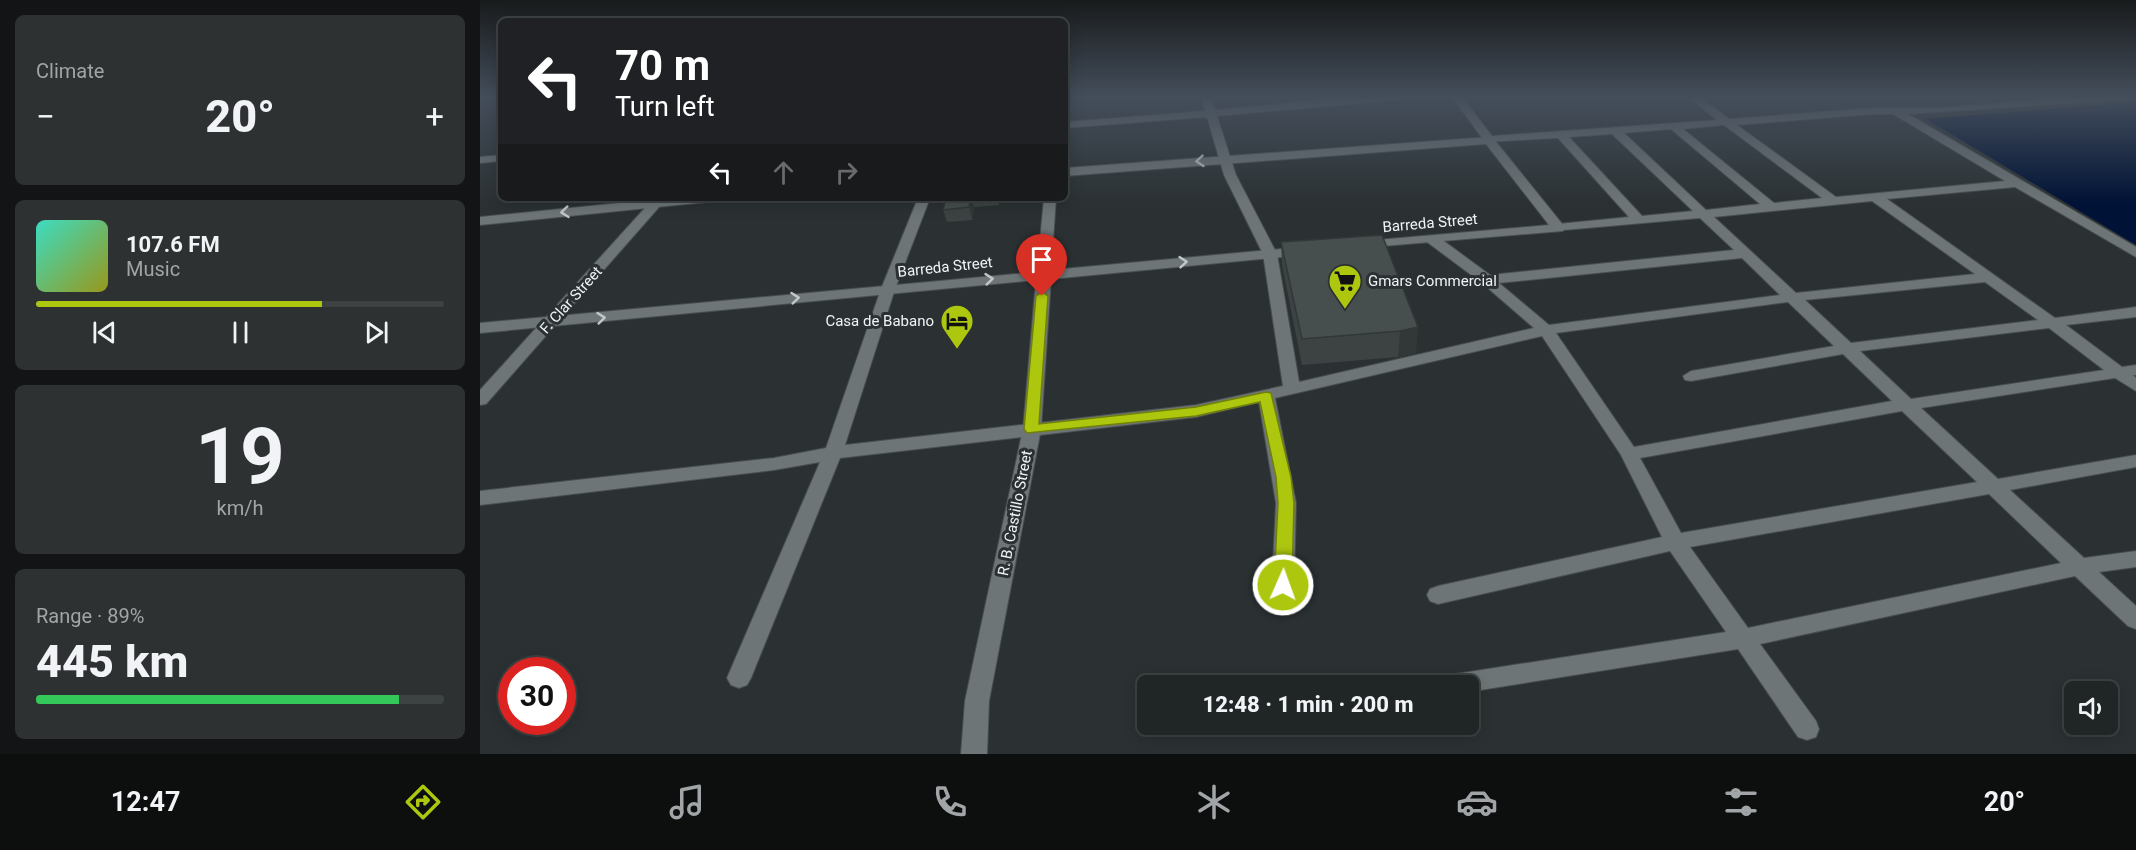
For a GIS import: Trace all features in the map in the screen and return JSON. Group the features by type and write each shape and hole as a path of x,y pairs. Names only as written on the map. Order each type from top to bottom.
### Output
{"street":[{"path":"1217,132 1236,189 1270,254 1292,390"},
{"path":"1483,132 1558,228"},
{"path":"1068,172 1599,132"},
{"path":"1616,132 1796,297 2136,620"},
{"path":"1681,132 1771,207"},
{"path":"1739,132 1833,201"},
{"path":"1931,132 2136,253"},
{"path":"1561,135 1638,219"},
{"path":"480,160 498,159"},
{"name":"Barreda Street","path":"1351,247 2017,183"},
{"path":"1875,197 2050,321 2127,371 2136,386"},
{"path":"480,221 650,201"},
{"name":"F. Clar Street","path":"480,400 552,323 658,201"},
{"path":"739,678 833,453 888,289 923,201"},
{"name":"R. B. Castillo Street","path":"974,754 976,700 1032,429 1050,201"},
{"path":"1432,239 1487,280 1546,330 1629,454 1675,542 1807,729"},
{"name":"Barreda Street","path":"480,328 1316,250"},
{"path":"1487,280 1748,253"},
{"path":"480,498 774,464 833,453 1196,411 1546,330 1796,297 1988,277"},
{"path":"1691,376 1850,348 2050,321 2136,312"},
{"path":"1629,454 1909,404 2127,371"},
{"path":"1266,396 1284,477 1286,503 1283,585"},
{"path":"1438,595 1675,542 2136,461"},
{"path":"1479,680 1742,639 2079,567 2136,559"}],"water":[{"path":"1948,132 2136,132 2136,245"}],"building":[{"path":"945,201 970,201 969,207 943,210"},
{"name":"Gmars Commercial","path":"1382,235 1418,327 1400,331 1302,339 1281,242"}],"place":[{"name":"Gmars Commercial","path":"1345,310"},
{"name":"Casa de Babano","path":"957,350"}],"route":[{"path":"1042,296 1032,429 1196,411 1266,396 1284,477 1286,503 1283,585"}]}
